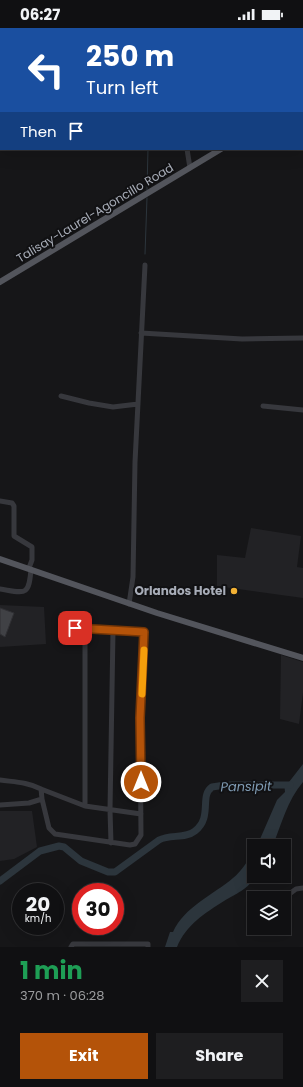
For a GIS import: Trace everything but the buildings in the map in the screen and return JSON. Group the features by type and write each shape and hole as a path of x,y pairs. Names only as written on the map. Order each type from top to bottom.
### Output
{"main road":[{"name":"Talisay-Laurel-Agoncillo Road","path":"0,282 219,150"},
{"path":"0,559 231,638 303,658"}],"street":[{"path":"187,150 190,168"},
{"path":"129,604 133,577 135,462 144,265"},
{"path":"142,333 242,339 303,338"},
{"path":"61,396 113,407 138,404"},
{"path":"263,406 303,410"},
{"path":"0,501 12,503 14,506 14,536 31,544 32,547 29,588 19,593 0,589"},
{"path":"41,789 49,828 52,832 130,845 139,840 141,835 140,718 144,632 85,630 75,628"},
{"path":"85,630 85,806"},
{"path":"111,843 110,810 113,631"},
{"path":"0,780 30,784 85,806 141,814"},
{"path":"0,805 29,803 42,799"},
{"path":"291,893 296,889 303,888"},
{"path":"71,947 73,944 148,944 148,947"}],"shaded area":[{"path":"251,528 301,536 297,567 303,568 303,598 217,586 217,555 245,558"},
{"path":"0,605 44,607 46,644 0,647"},
{"path":"281,655 303,662 303,693 299,724 280,719"},
{"path":"303,764 303,782 297,789 289,804 275,839 260,839 277,800 285,792 284,782 289,782"},
{"path":"0,811 32,811 37,847 14,859 0,861"},
{"path":"247,862 247,883 250,883 246,888 197,920 185,932 177,947 165,947 170,932 173,932 184,915 236,875"}],"waterway":[{"path":"147,190 148,150"},
{"path":"145,254 147,198"},
{"name":"Pansipit","path":"0,881 40,851 59,846 64,847 81,861 108,872 115,872 159,840 168,837 187,835 195,831 203,819 205,813 206,796 212,787 225,785 290,785"}],"slow traffic":[{"path":"142,694 144,650"}],"place":[{"name":"Orlandos Hotel","path":"234,591"}],"route":[{"path":"75,628 85,630 144,632 140,718 141,782"}]}
